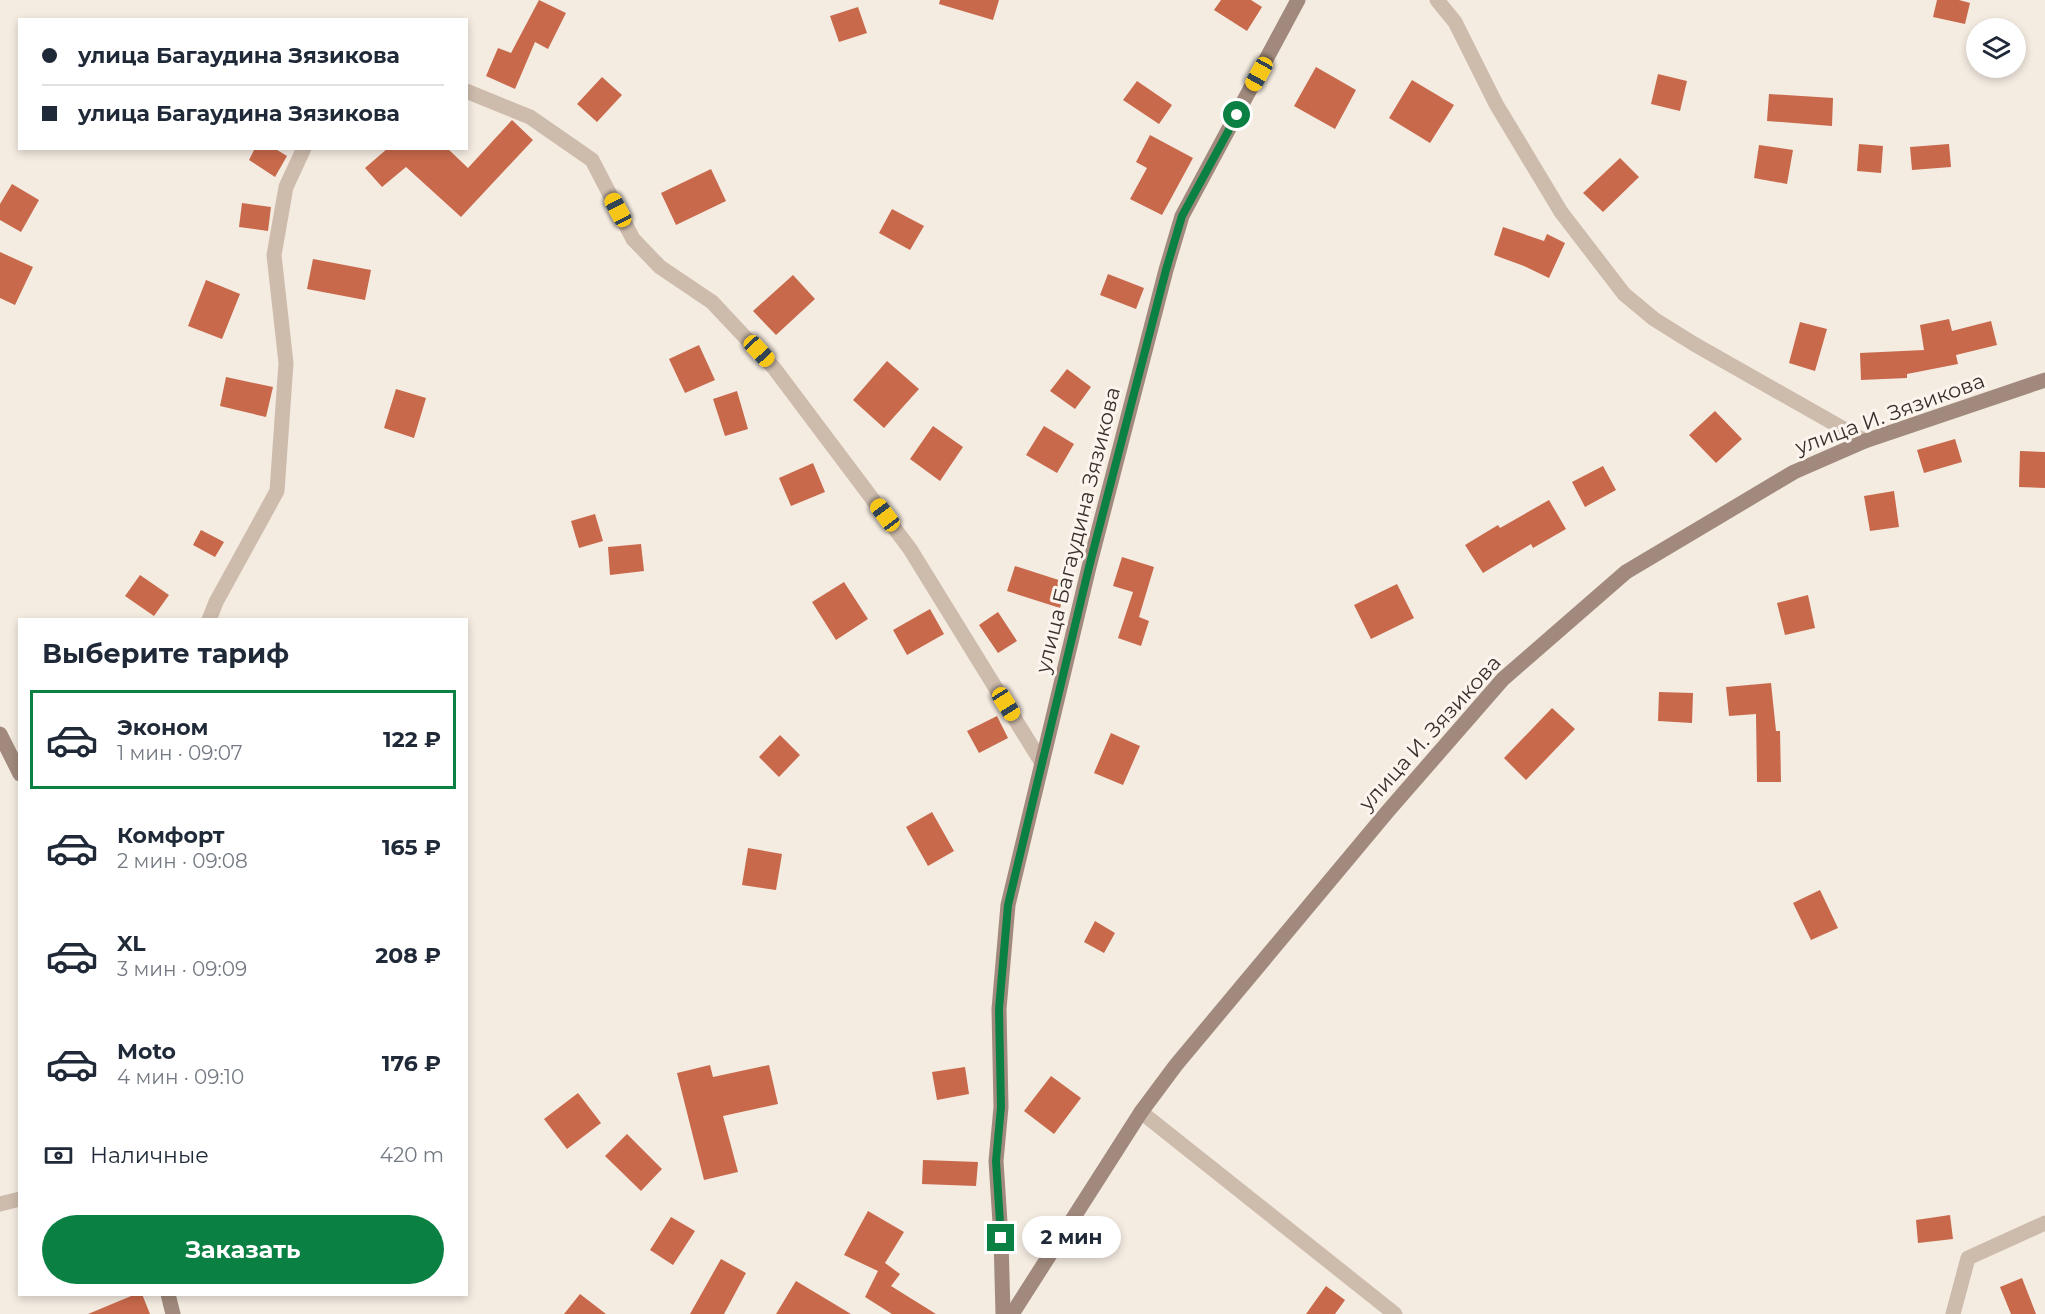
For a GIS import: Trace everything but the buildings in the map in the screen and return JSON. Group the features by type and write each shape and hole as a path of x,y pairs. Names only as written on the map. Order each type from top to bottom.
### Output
{"street":[{"name":"улица Багаудина Зязикова","path":"1003,1314 996,1161 1001,1107 999,1009 1008,905 1089,567 1182,216 1298,0"},
{"path":"1437,0 1455,22 1496,104 1561,212 1624,294 1654,320 1865,441"},
{"path":"468,92 530,117 592,160 633,239 660,267 712,302 774,368 910,549 1042,763"},
{"path":"210,618 216,602 277,491 286,363 274,255 286,187 303,150"},
{"name":"улица И. Зязикова","path":"1012,1314 1141,1112 1176,1065 1503,679 1626,572 1794,472 1865,441 2045,380"},
{"path":"0,734 18,770"},
{"path":"1141,1112 1395,1314"},
{"path":"0,1204 18,1200"},
{"path":"1953,1314 1968,1258 2045,1223"},
{"path":"168,1296 173,1314"}],"route":[{"path":"1001,1238 996,1161 1001,1107 999,1009 1008,905 1089,567 1166,270 1182,216 1237,115"}]}
